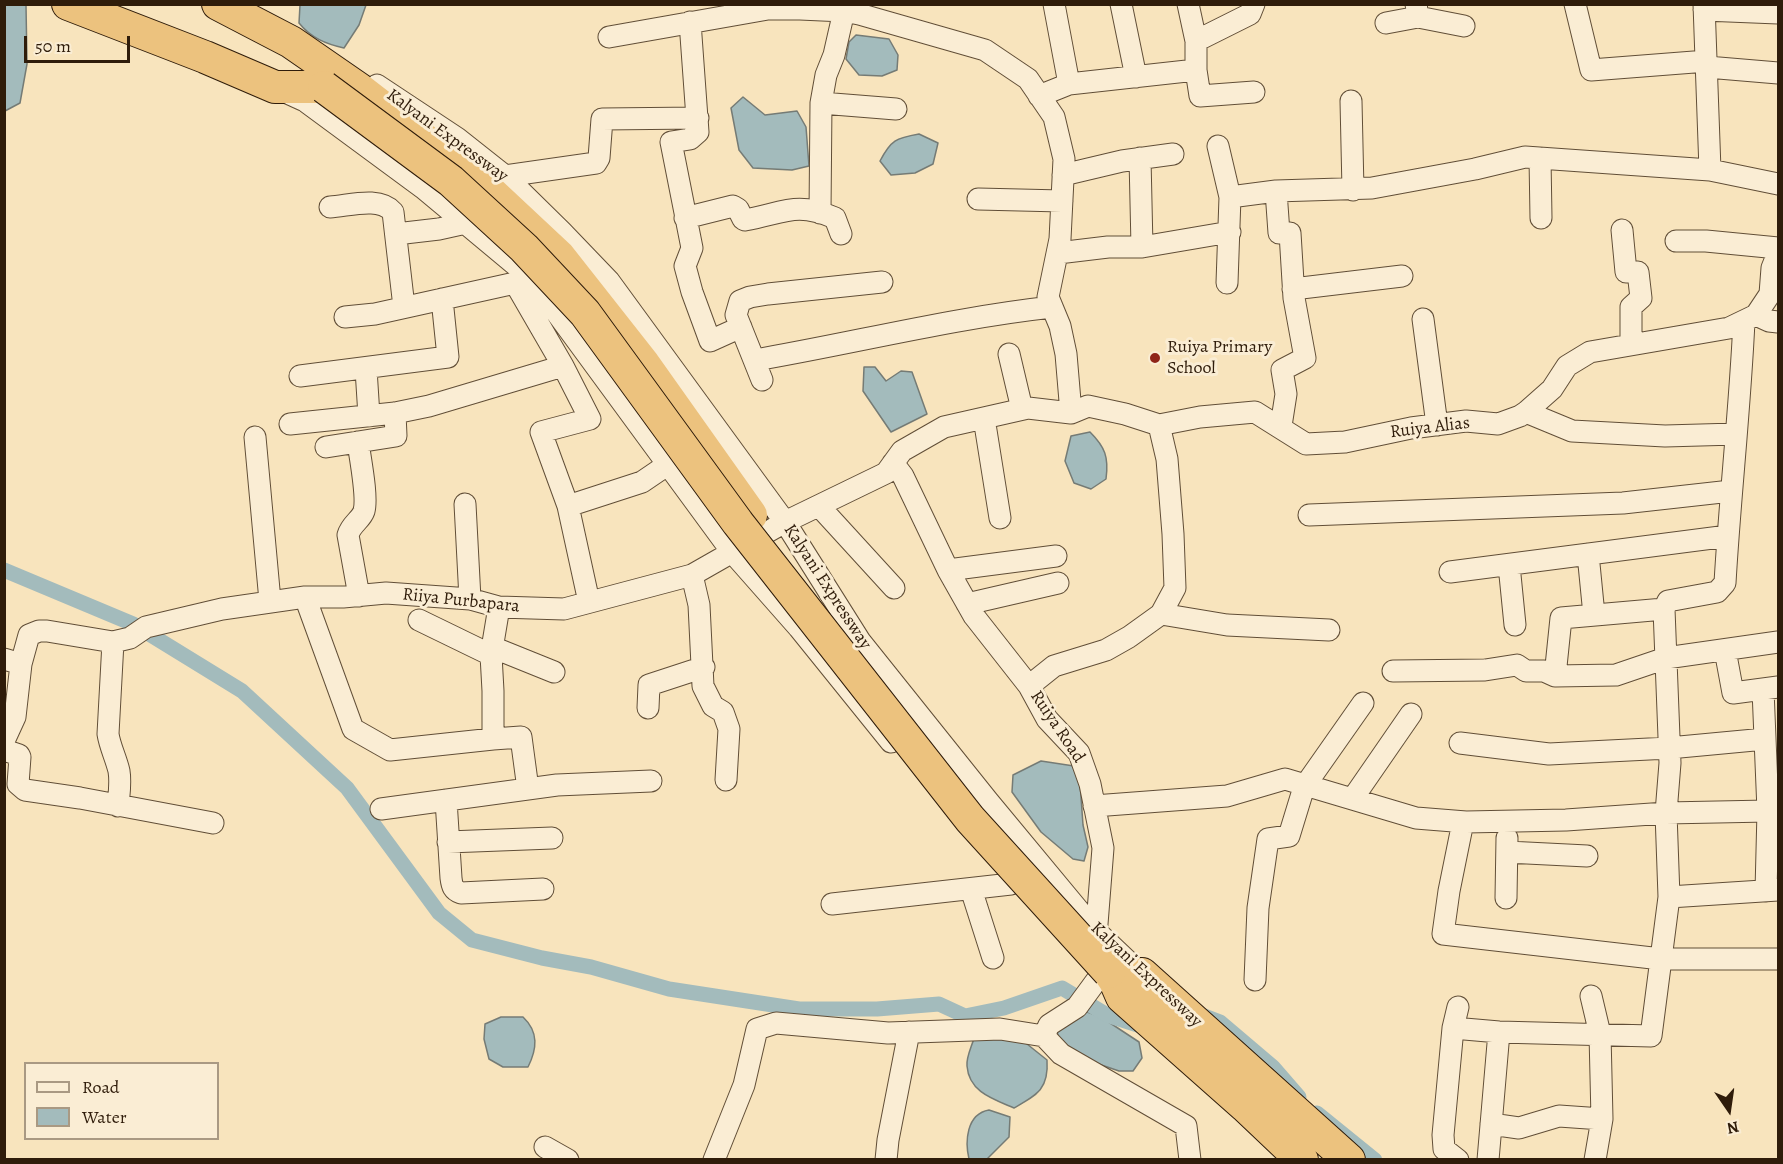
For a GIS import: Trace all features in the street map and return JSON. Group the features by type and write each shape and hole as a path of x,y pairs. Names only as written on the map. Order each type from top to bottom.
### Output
{"highway":[{"name":"Kalyani Expressway","path":"68,4 275,87 324,87 451,181 524,248 585,313 738,524 970,819 1152,1024 1192,1038 1349,1160"},
{"name":"Kalyani Expressway","path":"218,4 291,42 359,89 482,184 559,256 644,364 864,669 978,817 1110,978"},
{"name":"Kalyani Expressway","path":"1142,974 1178,1007 1192,1038"},
{"path":"1110,978 1142,974"},
{"path":"1192,1038 1302,1160"}],"street":[{"path":"1054,4 1070,84"},
{"path":"1121,4 1136,76"},
{"path":"1188,4 1196,41 1196,70 1200,96 1254,92"},
{"path":"1196,41 1250,14 1254,4"},
{"path":"1575,4 1592,70 1707,64 1779,72"},
{"path":"609,37 768,9 799,7 844,11 985,50 1028,79 1053,117 1064,159 1060,239 1048,297 1060,326 1066,354 1071,413"},
{"path":"1710,170 1704,7 1779,13"},
{"path":"820,213 821,103 826,75 834,55 844,11"},
{"path":"1386,23 1417,11 1464,26"},
{"path":"690,22 698,132 696,136 671,142 692,248 685,266 710,341 741,327"},
{"name":"Kalyani Expressway","path":"291,42 336,58 457,138 505,176 609,281 777,526 860,641 1095,930 1142,974"},
{"path":"1039,96 1070,84 1196,70"},
{"name":"Kalyani Expressway","path":"275,87 305,101 423,188 466,223 523,280 732,552 798,628 956,822 1011,884 1110,978"},
{"path":"1351,101 1353,190"},
{"path":"821,103 896,109"},
{"path":"505,176 596,163 599,158 602,119 698,118"},
{"path":"1218,146 1230,197 1227,284"},
{"path":"1064,175 1140,158 1173,154"},
{"path":"1230,197 1276,191 1353,190 1420,180 1525,157 1710,170 1779,184"},
{"path":"1140,158 1142,247"},
{"path":"1540,158 1541,218"},
{"path":"1276,191 1279,233 1290,233 1293,289 1305,358 1282,370 1286,394 1281,426"},
{"path":"978,199 1062,201"},
{"path":"330,207 378,203 393,212 404,307"},
{"path":"685,218 733,206 745,219 796,208 835,218 841,234"},
{"path":"396,234 466,223"},
{"path":"1622,230 1626,272 1638,272 1641,298 1630,307 1631,344"},
{"path":"1058,252 1108,247 1142,247 1230,232"},
{"path":"1453,1028 1498,1032 1651,1036 1669,897 1666,813 1670,748 1664,609 1668,601 1717,592 1725,583 1736,434 1750,318 1770,294 1772,268 1779,251 1706,241 1676,241"},
{"path":"1293,289 1402,276"},
{"path":"345,317 404,307 523,280 590,419 541,432 568,506 589,602"},
{"path":"882,282 750,297 740,301 736,315 758,370 854,342 1002,312 1052,307"},
{"path":"300,376 448,357 442,299"},
{"path":"1750,318 1779,322"},
{"name":"Ruiya Alias","path":"1159,425 1200,417 1256,412 1306,444 1345,442 1411,428 1466,421 1498,424 1526,412 1552,389 1567,366 1590,352 1729,328 1750,318"},
{"path":"1423,319 1437,425"},
{"path":"1009,354 1022,410"},
{"path":"290,424 395,413 429,406 563,366"},
{"path":"366,369 369,416"},
{"path":"777,526 886,473 902,451 944,427 1028,408 1071,413 1088,406 1125,414 1159,425"},
{"path":"1526,412 1572,431 1665,436 1736,434"},
{"path":"326,447 396,436 395,413"},
{"path":"984,418 1000,518"},
{"name":"Ruiya Road","path":"1095,930 1103,848 1090,784 1079,753 1047,719 1029,686 1054,666 1106,650 1129,637 1161,614 1174,588 1173,534 1167,459 1159,425"},
{"path":"255,437 270,601"},
{"path":"358,442 365,501 364,511 350,528 348,535 359,596"},
{"path":"893,464 907,483 948,570 967,604 1000,651 1029,686"},
{"path":"568,506 642,482 667,465"},
{"path":"1309,515 1623,503 1731,490"},
{"path":"465,504 470,599"},
{"path":"819,506 894,588"},
{"name":"Riiya Purbapara","path":"130,636 222,609 305,597 386,593 470,599 499,607 564,609 692,575 777,526"},
{"path":"1450,572 1728,536"},
{"path":"1588,554 1594,615"},
{"path":"948,570 1056,556"},
{"path":"1509,565 1515,625"},
{"path":"692,575 699,605 704,686 713,706 723,712 729,729 726,780"},
{"path":"967,604 1058,583"},
{"path":"305,597 353,729 390,750 521,737 528,789"},
{"path":"493,739 491,651 499,607"},
{"path":"1554,676 1561,618 1664,609"},
{"path":"1161,614 1227,625 1329,630"},
{"path":"419,621 491,651 554,672"},
{"path":"4,741 15,717 13,661 29,635 33,632 47,632 130,636 108,734 119,770 118,806"},
{"path":"1393,671 1485,670 1517,665 1526,671 1544,671 1554,676 1616,675 1666,658 1779,642"},
{"path":"1669,897 1772,890 1765,739 1771,688 1733,693 1725,650"},
{"path":"648,708 649,685 704,668"},
{"path":"1256,980 1258,908 1268,839 1289,836 1305,785 1363,704"},
{"path":"1353,798 1411,714"},
{"path":"1461,743 1549,754 1670,748 1765,739"},
{"path":"4,750 20,757 18,784 22,789 213,824"},
{"path":"1094,806 1227,796 1285,779 1416,818 1463,822 1768,811"},
{"path":"381,809 557,785 651,781"},
{"path":"446,800 452,885 456,891 461,893 543,889"},
{"path":"1506,898 1508,821"},
{"path":"1463,822 1443,934 1661,959 1779,959"},
{"path":"448,842 552,838"},
{"path":"1507,852 1587,856"},
{"path":"832,904 1011,884"},
{"path":"971,889 993,958"},
{"path":"1044,1036 1049,1025 1110,978"},
{"path":"1591,996 1600,1034 1602,1119 1595,1160"},
{"path":"1458,1007 1453,1028 1443,1136 1444,1149 1458,1160"},
{"path":"714,1160 744,1085 757,1029 776,1023 888,1033 1000,1029 1044,1036 1061,1054 1186,1126 1190,1160"},
{"path":"886,1160 909,1032"},
{"path":"1488,1160 1498,1032"},
{"path":"1491,1124 1519,1128 1559,1116 1602,1119"},
{"path":"545,1148 568,1160"}],"water":[{"path":"5,4 26,5 27,64 20,103 5,111"},
{"path":"300,4 366,5 359,25 344,48 319,40 299,23"},
{"path":"856,35 889,39 898,55 897,70 882,76 859,75 846,59 849,42"},
{"path":"743,97 765,115 797,111 806,127 809,166 792,170 753,168 739,150 731,108"},
{"path":"919,134 938,143 933,164 915,173 891,175 880,161 888,148 899,139"},
{"path":"864,367 875,367 886,381 901,371 912,372 927,414 891,432 863,391"},
{"path":"1090,432 1105,453 1107,464 1106,479 1091,489 1074,483 1065,461 1071,436"},
{"path":"1041,761 1074,766 1080,783 1083,825 1088,847 1084,861 1073,859 1041,832 1012,792 1013,775"},
{"path":"1079,1009 1101,1017 1139,1042 1142,1058 1133,1071 1119,1071 1078,1057 1059,1042 1056,1025"},
{"path":"501,1017 523,1017 532,1029 535,1047 528,1067 503,1067 489,1059 484,1039 485,1024"},
{"path":"974,1038 1022,1040 1047,1060 1044,1085 1035,1095 1014,1108 983,1093 972,1082 967,1066"},
{"path":"989,1110 1010,1117 1009,1137 987,1159 969,1159 967,1145 969,1130 976,1117"}],"waterway":[{"path":"4,570 133,624 242,691 347,788 439,913 472,940 542,958 591,967 669,989 799,1009 877,1009 939,1004 965,1016 1004,1008 1062,988 1107,1015 1144,1027"},
{"path":"1199,1014 1220,1022 1273,1067 1299,1097"},
{"path":"1317,1113 1375,1160"}],"place":[{"name":"Ruiya Primary School","path":"1155,358"}]}
